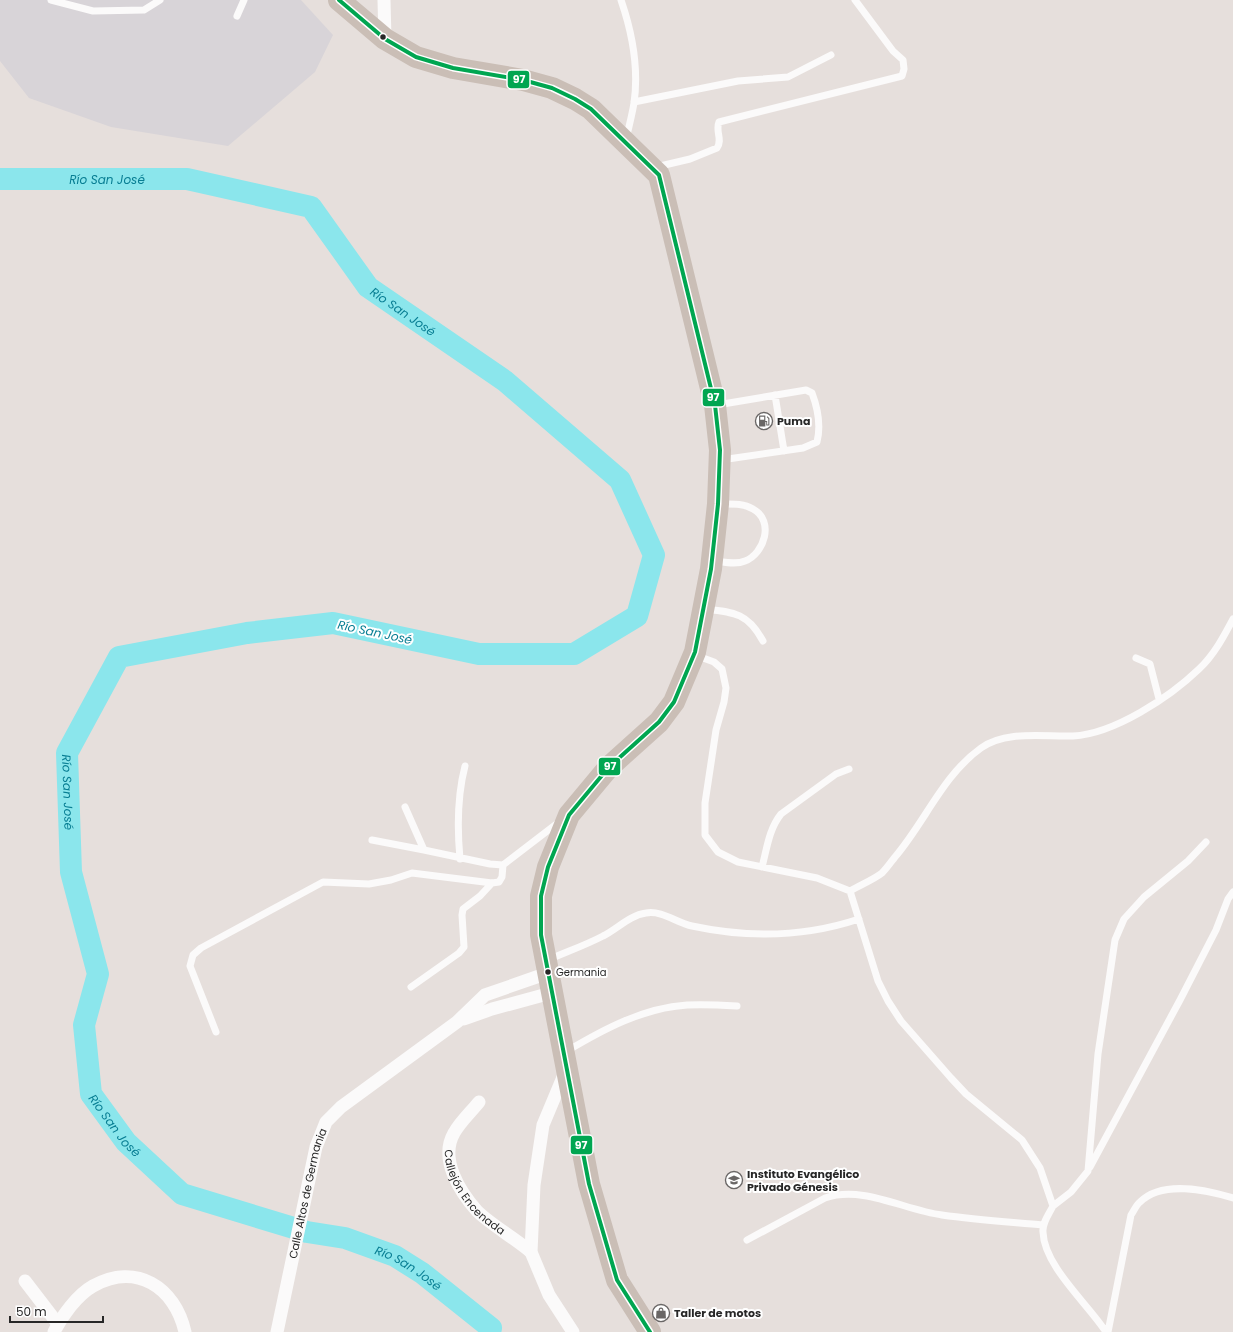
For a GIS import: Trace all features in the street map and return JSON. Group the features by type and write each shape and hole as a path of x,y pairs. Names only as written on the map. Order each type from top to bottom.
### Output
{"highway":[{"path":"339,0 360,20 385,38 416,57 453,68 524,80 552,88 591,109 659,175 715,405 719,460 718,504 712,561 694,655 674,702 659,722 610,767 569,815 548,867 541,896 541,935 589,1184 617,1280 650,1332"}],"street":[{"path":"384,0 385,38"},
{"name":"Calle Altos de Germania","path":"277,1332 316,1147 326,1122 341,1107 457,1022 485,995 548,976"},
{"name":"Calle Altos de Germania","path":"457,1022 492,1009 548,976"},
{"path":"565,1061 544,1125 534,1185 531,1252 549,1295 573,1332"},
{"name":"Callejón Encenada","path":"479,1102 453,1133 448,1152 450,1168 465,1195 478,1212 531,1252"},
{"path":"25,1281 56,1328 79,1297 92,1286 106,1280 137,1277 149,1282 168,1295 181,1317 185,1332"}],"lane":[{"path":"51,0 93,11 144,10 160,0"},
{"path":"237,16 244,0"},
{"path":"621,0 628,19 635,57 634,102 626,143"},
{"path":"652,168 690,159 717,148 720,139 717,126 719,122 902,76 904,69 903,60 893,51 855,0"},
{"path":"634,102 738,81 788,77 831,55"},
{"path":"715,405 806,390 812,393 817,406 820,431 817,442 803,448 719,460"},
{"path":"775,395 784,451"},
{"path":"712,561 731,563 744,562 755,556 763,542 766,529 761,517 754,509 738,504 718,504"},
{"path":"704,609 737,614 756,627 763,641"},
{"path":"850,891 882,873 902,849 947,782 966,760 983,747 1003,740 1022,736 1075,736 1101,732 1117,725 1159,699 1200,669 1216,649 1233,619"},
{"path":"694,655 714,662 722,670 726,688 724,702 716,730 704,803 704,835 718,852 738,862 817,878 850,891"},
{"path":"1136,658 1150,664 1159,699"},
{"path":"460,859 457,829 457,807 460,785 465,766"},
{"path":"762,867 774,822 781,814 836,774 849,769"},
{"path":"405,807 424,850"},
{"path":"372,840 460,859 503,865 569,815"},
{"path":"1088,1171 1098,1054 1115,940 1124,919 1144,896 1188,861 1206,842"},
{"path":"216,1032 190,966 193,955 201,948 313,886 323,882 369,884 391,880 412,873 492,883 499,882 502,878 503,865"},
{"path":"411,987 459,953 464,947 463,909 480,896 492,883"},
{"path":"850,891 878,980 901,1021 966,1094 1022,1140 1040,1168 1053,1206"},
{"path":"1107,1332 1055,1265 1044,1244 1043,1225 1053,1206 1071,1192 1088,1171 1180,1000 1216,930 1228,899 1233,892"},
{"path":"548,976 604,936 637,915 647,912 656,913 690,926 760,934 797,933 835,927 859,919"},
{"path":"565,1061 601,1031 640,1015 687,1005 737,1006"},
{"path":"1107,1332 1131,1215 1140,1202 1152,1194 1181,1188 1214,1192 1233,1198"},
{"path":"746,1240 825,1198 838,1194 894,1202 941,1215 1043,1225"}],"shaded area":[{"path":"0,0 301,0 333,35 315,72 228,146 111,127 29,98 0,61"}],"waterway":[{"name":"Río San José","path":"0,179 187,179 311,207 368,287 505,381 620,480 654,555 637,616 574,654 479,654 333,623 247,633 119,657 67,753 71,872 98,974 84,1025 91,1094 126,1142 182,1194 307,1232 345,1238 395,1256 422,1273 491,1328 490,1332"}],"transit line":[{"name":"97","path":"339,0 385,39 416,57 453,68 523,80 552,88 575,99 591,109 659,175 715,405 720,450 718,504 711,569 695,652 674,702 659,722 609,767 569,815 548,867 541,896 541,935 589,1184 617,1280 650,1332"}],"place":[{"name":"Puma","path":"764,421"},
{"name":"Germania","path":"548,972"},
{"name":"Instituto Evangélico Privado Génesis","path":"734,1180"},
{"name":"Taller de motos","path":"661,1313"}]}
